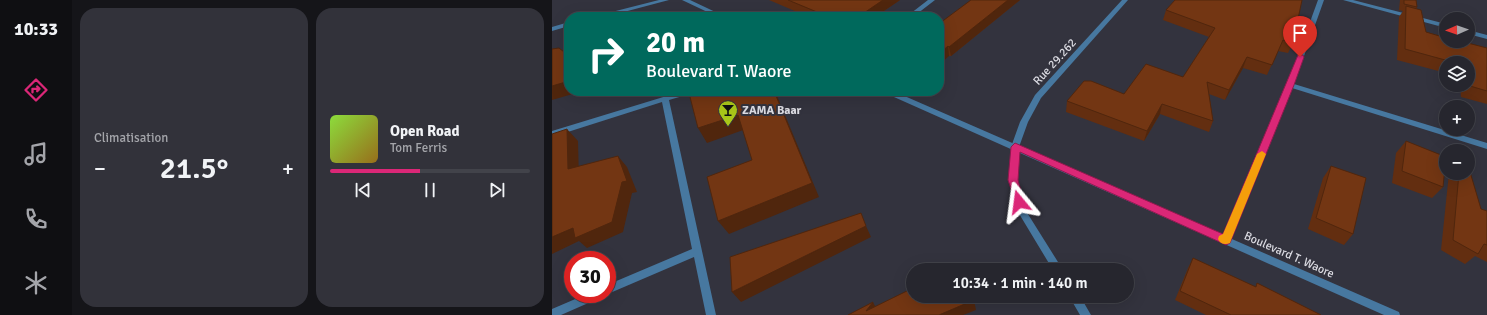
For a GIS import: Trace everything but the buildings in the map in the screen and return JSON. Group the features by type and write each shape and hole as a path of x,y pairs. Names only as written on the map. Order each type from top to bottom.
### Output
{"street":[{"path":"618,12 666,0"},
{"path":"685,0 712,12"},
{"path":"916,12 932,0"},
{"name":"Rue 29.262","path":"1054,263 1022,212 1013,180 1015,147 1024,122 1038,97 1125,0"},
{"path":"1226,240 1290,85 1321,0"},
{"path":"1346,0 1439,24"},
{"path":"552,29 564,25"},
{"path":"1475,34 1487,37"},
{"path":"1290,85 1487,146"},
{"path":"552,134 675,96"},
{"name":"Boulevard T. Waore","path":"898,96 1395,315"},
{"path":"665,99 712,315"},
{"path":"616,286 697,251"},
{"path":"552,314 577,303"},
{"path":"1078,303 1086,315"}],"slow traffic":[{"path":"1223,239 1226,240 1262,154"}],"place":[{"name":"ZAMA Baar","path":"728,127"}],"route":[{"path":"1019,202 1013,180 1015,147 1226,240 1290,85 1300,57"}]}
